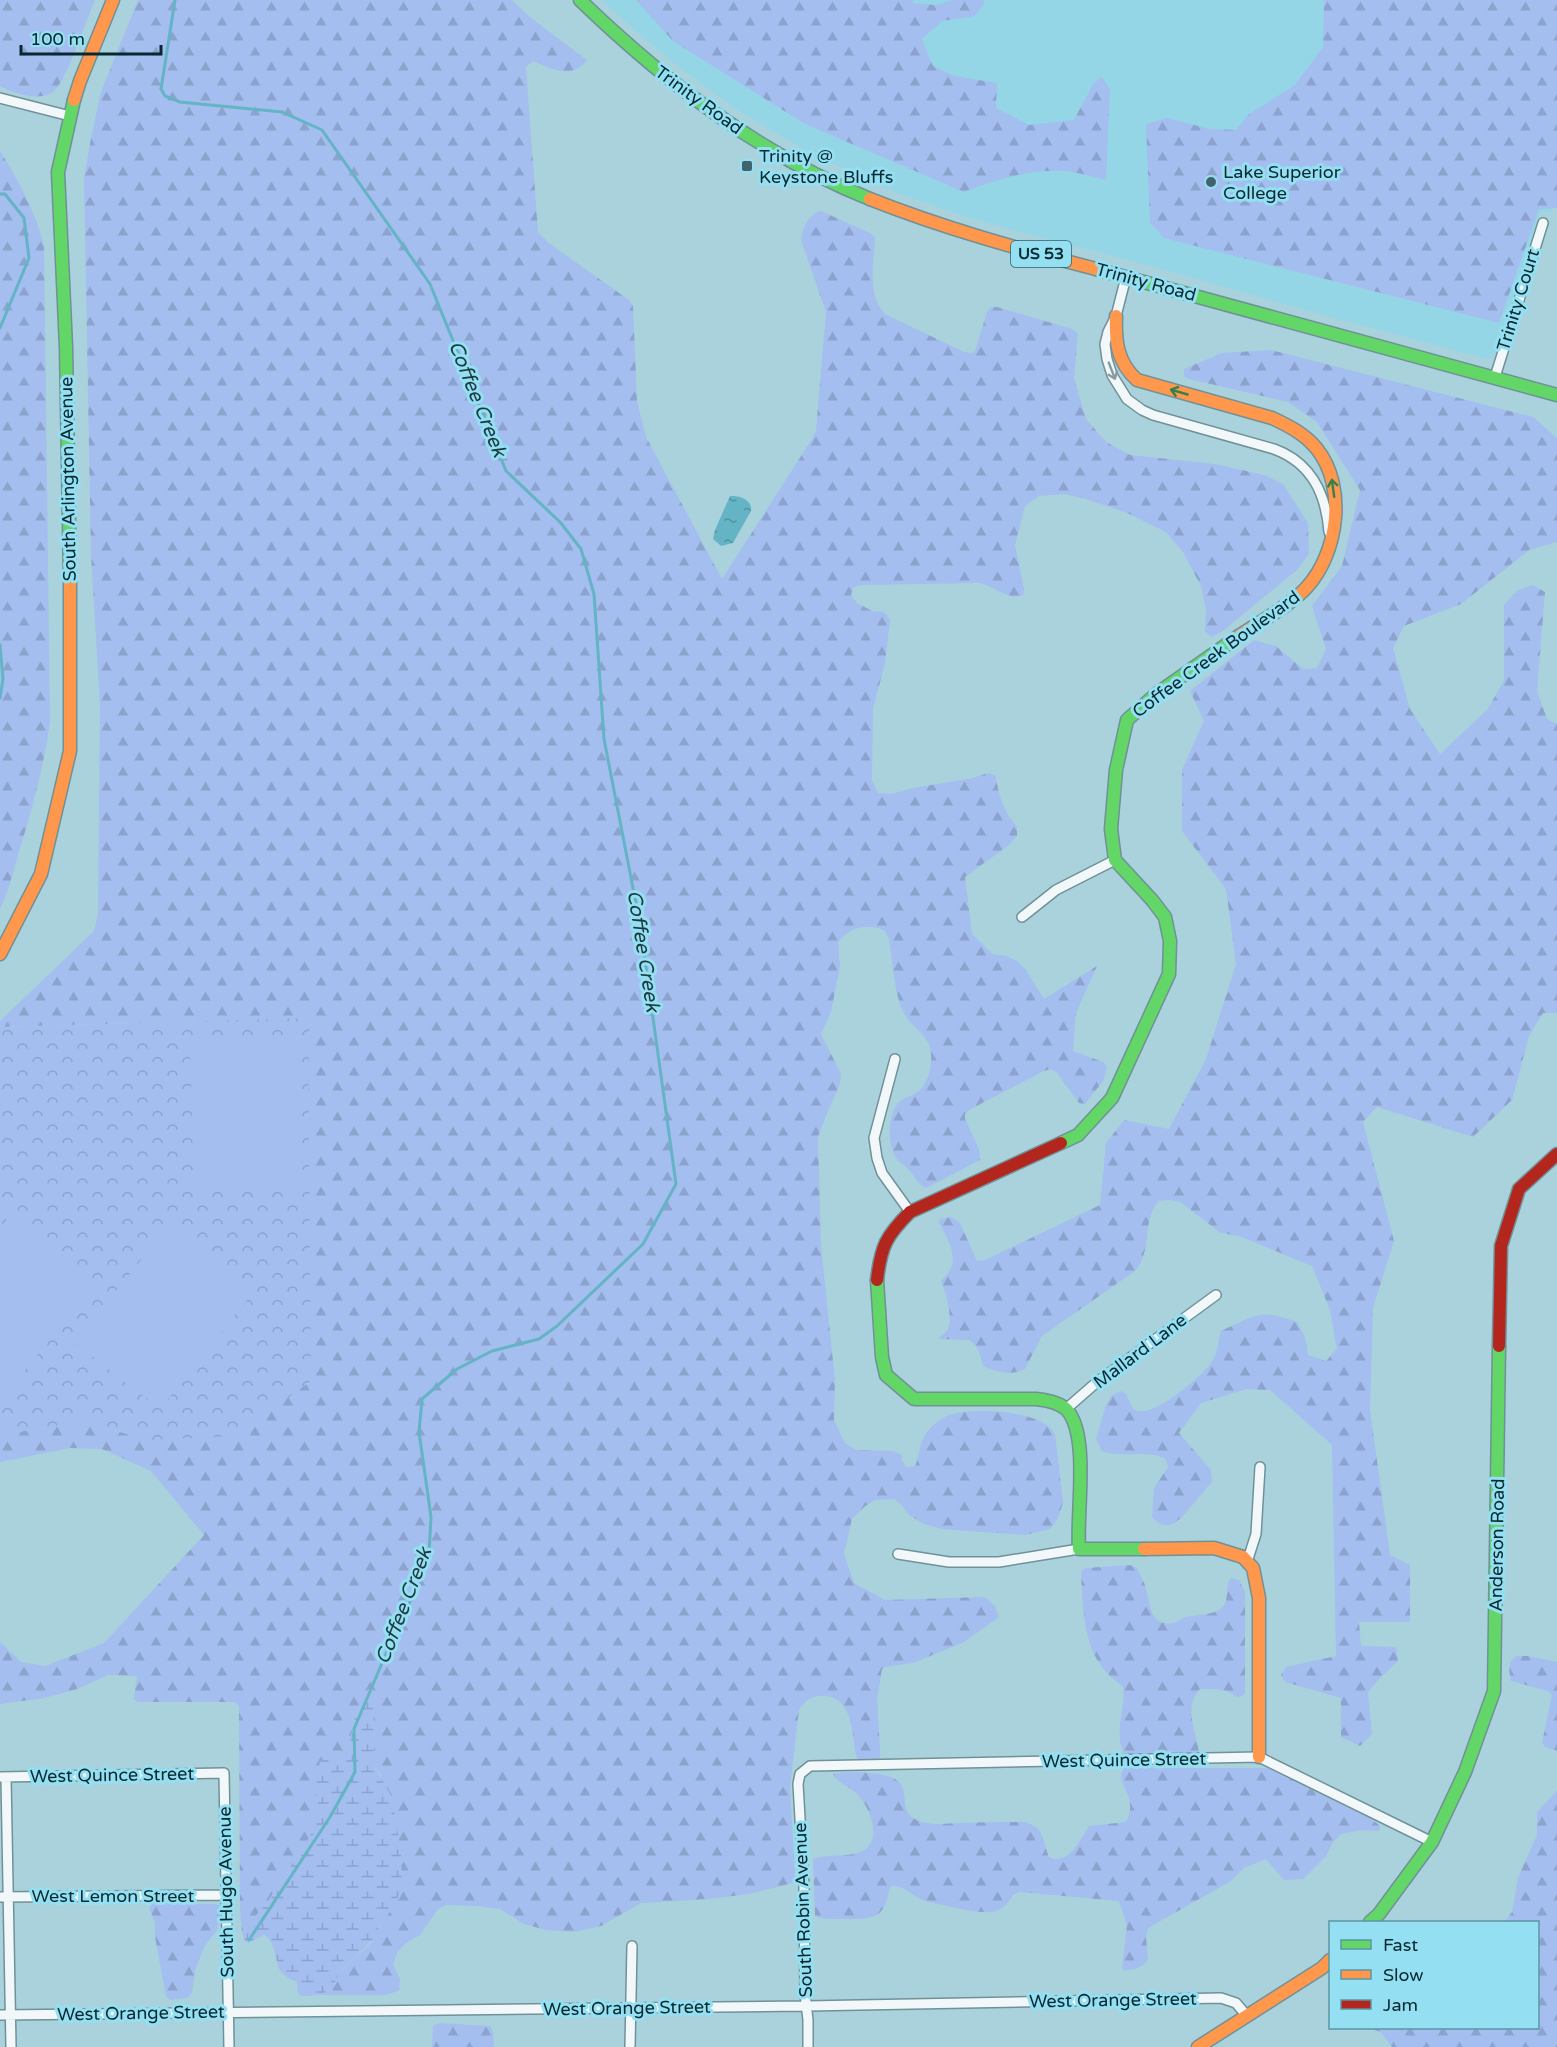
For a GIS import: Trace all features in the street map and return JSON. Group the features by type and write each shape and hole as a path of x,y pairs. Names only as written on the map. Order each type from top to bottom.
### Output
{"main road":[{"name":"South Arlington Avenue","path":"0,954 41,874 70,751 66,359 58,172 80,81 113,0"},
{"name":"Trinity Road","path":"579,0 620,40 689,96 734,127 812,172 873,201 939,224 1557,395"},
{"name":"Coffee Creek Boulevard","path":"1116,316 1119,357 1126,370 1137,380 1284,422 1303,433 1325,461 1333,486 1335,514 1329,546 1320,569 1301,593 1155,695 1127,720 1116,771 1111,829 1116,860"},
{"path":"1116,860 1165,917 1170,940 1169,974 1112,1098 1078,1135 910,1212 892,1230 880,1252 877,1280 882,1357 886,1375 914,1399 1036,1399 1053,1402 1066,1409 1076,1425 1080,1453 1077,1520 1079,1549 1214,1548 1234,1551 1248,1559 1258,1583 1259,1598 1259,1757"},
{"name":"Anderson Road","path":"1372,1921 1432,1842 1465,1772 1494,1691 1502,1246 1519,1189 1557,1154"},
{"path":"1198,2047 1322,1968 1329,1961"}],"street":[{"path":"0,98 70,116"},
{"name":"Trinity Court","path":"1495,377 1543,223"},
{"name":"Coffee Creek Boulevard","path":"1126,276 1116,316 1106,338 1106,351 1112,375 1127,399 1153,415 1274,449 1292,458 1308,473 1321,492 1327,513 1329,546"},
{"path":"1022,917 1056,890 1116,860"},
{"path":"895,1059 874,1138 882,1173 910,1212"},
{"name":"Mallard Lane","path":"1066,1409 1107,1375 1216,1295"},
{"path":"1248,1559 1256,1534 1260,1467"},
{"path":"898,1554 949,1562 999,1562 1079,1549"},
{"name":"West Quince Street","path":"800,1774 810,1766 1259,1757 1432,1842"},
{"name":"West Quince Street","path":"3,1777 224,1773"},
{"name":"South Hugo Avenue","path":"224,1773 229,2047"},
{"name":"South Robin Avenue","path":"800,1774 798,1784 804,1887 808,2047"},
{"path":"3,1777 5,2015 11,2047"},
{"name":"West Lemon Street","path":"4,1897 226,1895"},
{"path":"630,2047 632,1946"},
{"name":"West Orange Street","path":"5,2015 807,2006 1221,1998 1236,2003 1247,2016"}],"shaded area":[{"name":"Lake Superior College","path":"602,0 1549,0 1552,212 1540,212 1495,354 1490,359 1484,358 973,219 900,194 810,153 736,109 684,71"}],"green space":[{"path":"0,0 95,0 70,64 53,92 34,96 19,94 0,86"},
{"path":"138,0 512,0 531,18 587,60 575,70 568,71 554,69 533,61 526,67 538,232 550,244 629,300 633,306 637,401 646,437 722,579 816,430 826,312 801,240 809,218 821,211 875,237 873,288 879,306 885,314 964,352 972,353 975,351 987,312 991,307 1072,329 1078,334 1074,379 1086,419 1106,442 1130,455 1215,464 1264,475 1283,484 1308,523 1309,554 1297,570 1223,631 1211,637 1205,631 1206,610 1201,586 1183,552 1166,532 1125,512 1064,494 1039,496 1025,506 1015,545 1024,589 1023,595 1018,597 1007,595 979,583 861,585 853,588 851,595 857,603 874,612 881,611 890,620 885,663 873,709 872,780 878,793 891,794 988,773 996,776 1002,803 1017,827 1017,836 1009,845 965,877 972,934 992,954 1007,956 1017,961 1025,969 1044,999 1097,966 1076,1013 1073,1051 1103,1062 1107,1067 1103,1081 1085,1104 1079,1103 1057,1073 1051,1069 969,1110 965,1114 965,1119 979,1149 980,1160 926,1188 897,1159 891,1146 890,1122 899,1102 920,1090 924,1084 930,1072 930,1048 903,1012 895,981 889,939 885,931 872,927 859,928 842,937 838,942 840,966 831,1012 821,1034 841,1074 839,1087 818,1137 821,1246 835,1380 834,1420 845,1443 856,1450 893,1451 902,1455 902,1461 907,1467 915,1466 924,1436 937,1422 949,1415 990,1411 1023,1415 1037,1420 1048,1426 1055,1434 1063,1503 1057,1520 1050,1529 1025,1535 942,1529 924,1524 909,1515 894,1499 875,1500 852,1519 844,1554 854,1583 885,1600 984,1597 995,1606 999,1617 964,1642 913,1663 882,1669 877,1699 880,1758 876,1761 860,1761 857,1758 850,1718 840,1702 832,1697 817,1696 808,1700 801,1707 790,1787 795,1875 793,1883 749,1894 641,1903 601,1926 574,1932 546,1930 524,1924 500,1909 446,1905 438,1909 420,1935 406,1943 397,1953 393,1965 400,1979 399,1990 385,1995 322,1995 334,1984 340,1972 371,1943 384,1918 381,1775 374,1766 373,1689 357,1708 349,1746 316,1784 319,1816 308,1840 268,1901 242,1933 239,1706 235,1702 138,1702 134,1699 137,1676 108,1675 77,1689 44,1698 0,1704 0,1642 21,1662 45,1666 104,1643 204,1535 151,1471 102,1449 70,1448 0,1462 0,1435 84,1421 147,1440 308,1018 0,1027 0,1021 94,931 98,914 100,705 91,555 84,178 101,92"},
{"path":"636,0 913,0 914,3 936,5 952,0 983,0 985,3 975,16 942,21 922,39 933,66 954,76 997,83 996,108 1029,125 1074,120 1093,84 1102,77 1110,89 1106,180 1080,173 1038,172 1000,180 964,192 805,124 673,41"},
{"path":"1324,0 1557,0 1557,208 1539,209 1499,323 1164,238 1150,223 1146,124 1167,118 1210,129 1236,130 1248,115 1295,85 1323,47"},
{"path":"0,151 26,197 44,246 50,722 34,801 0,909"},
{"path":"1271,350 1533,417 1557,438 1557,542 1529,550 1461,604 1404,626 1393,648 1410,709 1440,754 1487,710 1504,681 1504,605 1518,590 1533,585 1545,592 1537,691 1547,719 1557,724 1557,1013 1543,1013 1529,1036 1512,1100 1473,1137 1377,1107 1363,1122 1394,1241 1373,1308 1370,1410 1390,1555 1410,1565 1410,1622 1359,1622 1361,1646 1396,1647 1398,1661 1368,1692 1372,1734 1360,1746 1341,1737 1341,1698 1285,1682 1281,1675 1286,1667 1336,1656 1332,1445 1270,1390 1246,1389 1201,1403 1179,1433 1211,1470 1212,1482 1179,1519 1166,1525 1152,1517 1154,1488 1168,1467 1165,1458 1148,1454 1117,1454 1102,1451 1096,1439 1106,1405 1112,1395 1121,1391 1126,1394 1133,1409 1141,1411 1163,1404 1197,1378 1211,1363 1221,1331 1250,1318 1274,1315 1297,1322 1305,1337 1308,1355 1326,1361 1337,1349 1330,1310 1312,1266 1239,1236 1221,1233 1180,1202 1159,1201 1150,1217 1144,1255 1135,1271 1042,1336 1025,1369 1009,1373 993,1370 983,1366 977,1348 969,1340 938,1339 947,1330 949,1324 948,1305 941,1281 952,1267 953,1260 950,1246 939,1222 940,1219 951,1217 960,1223 977,1261 985,1260 1100,1205 1106,1143 1124,1120 1169,1129 1206,1059 1236,964 1226,889 1182,831 1182,770 1204,721 1190,691 1254,640 1276,646 1303,669 1317,668 1326,649 1312,606 1342,566 1360,490 1317,422 1288,402 1184,376 1184,369 1222,353"},
{"path":"308,1018 311,1381 236,1436 147,1440 84,1421 0,1435 0,1027"},
{"path":"298,1035 303,1188 194,1191 190,1038"},
{"path":"9,1216 94,1283 0,1402 0,1228"},
{"path":"170,1223 255,1290 160,1409 75,1343"},
{"path":"1130,1565 1137,1568 1155,1617 1166,1623 1174,1623 1186,1617 1214,1612 1222,1608 1226,1601 1231,1578 1239,1580 1245,1592 1245,1692 1243,1696 1236,1697 1215,1689 1200,1689 1192,1703 1191,1711 1199,1752 1197,1754 1133,1755 1124,1753 1121,1745 1123,1687 1105,1671 1092,1650 1082,1599 1081,1574 1086,1568"},
{"path":"1517,1656 1557,1662 1557,1751 1545,1747 1542,1743 1552,1695 1548,1691 1511,1681 1510,1664"},
{"path":"369,1689 373,1689 374,1766 392,1797 401,1854 402,1887 394,1907 379,1926 376,1936 340,1972 334,1984 322,1995 301,1996 297,1982 279,1969 268,1938 264,1935 248,1943 242,1933 268,1901 308,1840 319,1816 316,1784 320,1760 339,1756 349,1746 357,1708"},
{"path":"1124,1768 1272,1768 1370,1818 1380,1828 1378,1831 1361,1830 1341,1834 1333,1842 1326,1856 1303,1879 1284,1880 1266,1859 1244,1868 1231,1881 1148,1928 1146,1937 1148,1960 1133,1970 1122,1969 1127,1925 1119,1901 1020,1892 1013,1895 999,1910 981,1912 923,1900 894,1886 890,1887 888,1898 881,1912 870,1918 829,1919 815,1916 813,1859 860,1852 867,1848 872,1841 873,1834 871,1817 863,1801 833,1774 868,1773 895,1779 903,1788 908,1813 924,1823 1025,1822 1031,1824 1040,1831 1049,1857 1056,1859 1068,1855 1073,1850 1089,1826 1126,1822 1130,1805 1122,1779"},
{"path":"1557,1791 1557,2047 1392,2047 1381,2032 1371,2029 1539,2029 1539,1921 1505,1921 1512,1912 1518,1878 1537,1835 1537,1812"},
{"path":"153,1903 214,1904 219,1905 222,1911 217,1930 204,1947 195,1971 192,1993 187,1998 170,2000 166,1996 155,1937 155,1923 150,1910"},
{"path":"439,2023 490,2026 493,2032 494,2047 432,2047 433,2026"}],"water":[{"path":"730,496 737,496 748,501 751,511 733,543 721,546 713,539"}],"waterway":[{"name":"Coffee Creek","path":"175,0 161,89 165,96 180,102 282,112 322,130 430,284 506,471 560,522 581,549 594,594 604,739 640,924 676,1184 643,1244 557,1326 539,1339 492,1351 457,1369 422,1399 419,1432 431,1517 429,1554 354,1729 355,1772 330,1817 249,1940"},
{"path":"0,194 5,194 24,218 29,258 0,328"},
{"path":"0,645 3,679 0,698"}],"traffic: fast":[{"path":"580,0 646,60 716,114 790,161 870,199"},
{"path":"70,579 66,347 58,172 74,100"},
{"path":"1096,269 1557,395"},
{"path":"1061,1143 1078,1135 1112,1098 1169,974 1170,941 1165,917 1115,860 1111,829 1116,770 1127,720 1155,695 1239,636"},
{"path":"877,1280 882,1357 886,1375 914,1399 1036,1399 1064,1407 1074,1422 1080,1456 1079,1549 1144,1549"},
{"path":"1371,1921 1379,1914 1432,1842 1465,1772 1494,1691 1499,1346"}],"traffic: slow":[{"path":"74,100 113,0"},
{"path":"870,199 982,237 1096,269"},
{"path":"1116,316 1116,334 1121,358 1137,380 1272,418 1291,427 1307,439 1317,449 1326,464 1335,500 1335,520 1332,538 1318,573 1292,600 1239,636"},
{"path":"0,954 41,874 70,751 70,579"},
{"path":"1144,1549 1214,1548 1243,1557 1253,1568 1259,1598 1259,1757"},
{"path":"1198,2047 1322,1968 1329,1961"}],"traffic: jam":[{"path":"877,1280 880,1258 886,1242 910,1212 1061,1143"},
{"path":"1499,1346 1501,1246 1519,1189 1557,1154"}],"place":[{"name":"Trinity @ Keystone Bluffs","path":"747,166"},
{"name":"Lake Superior College","path":"1211,182"}]}
